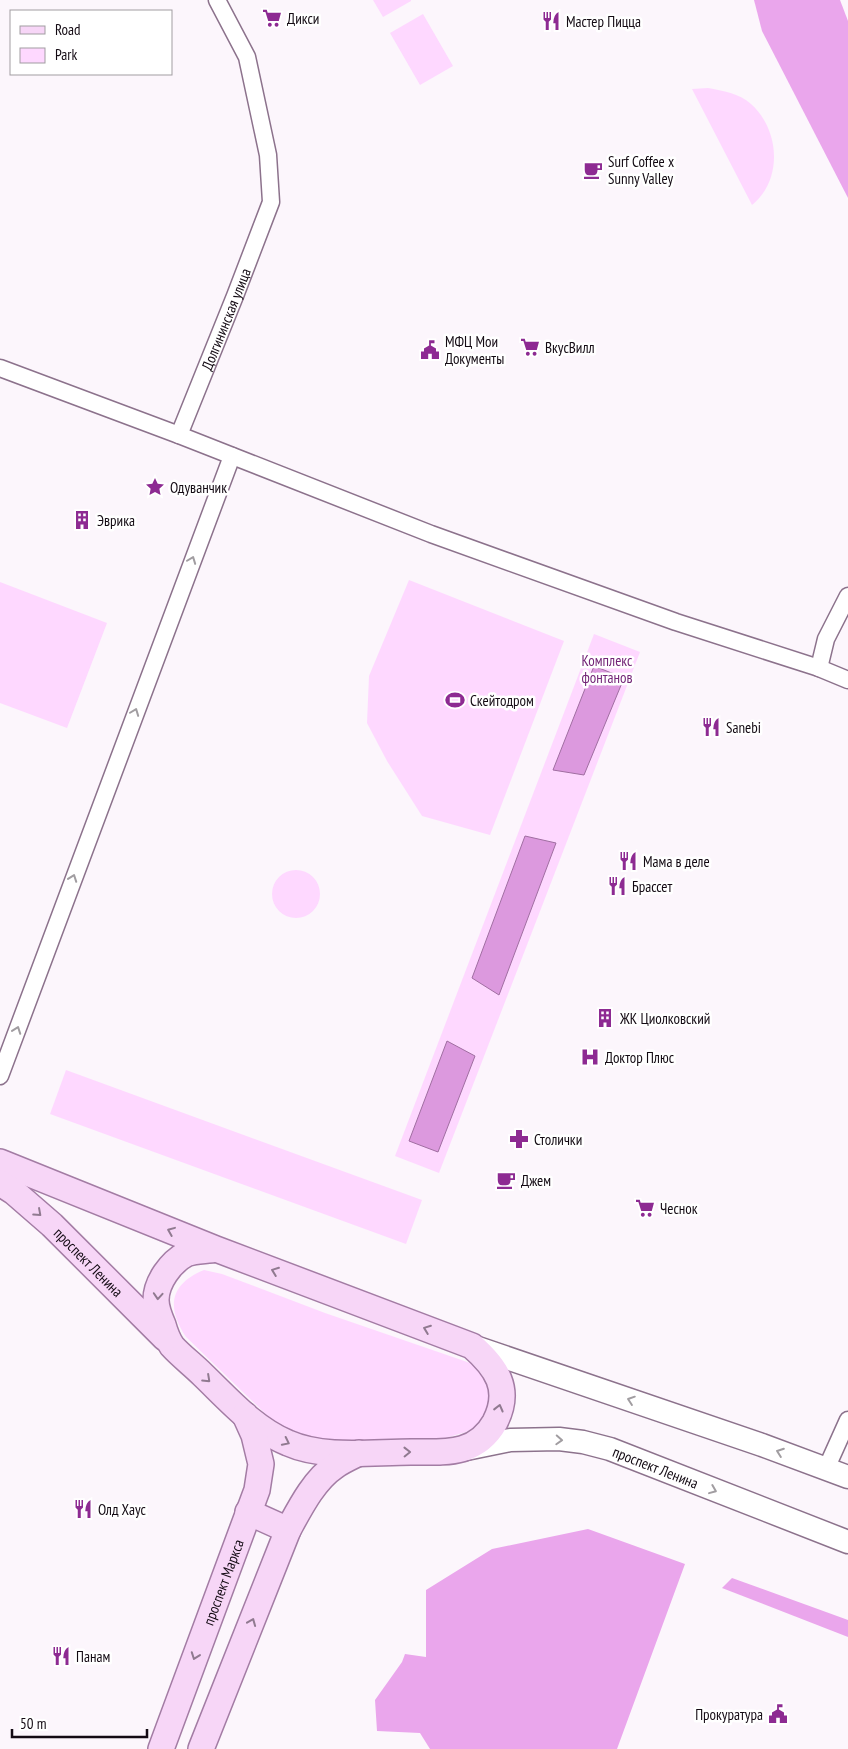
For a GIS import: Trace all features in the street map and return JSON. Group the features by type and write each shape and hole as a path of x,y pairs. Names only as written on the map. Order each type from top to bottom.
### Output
{"main road":[{"path":"0,1162 216,1249 472,1346 762,1445 848,1477"},
{"name":"проспект Ленина","path":"0,1183 14,1192 52,1225 172,1345 246,1415 267,1432 286,1443 304,1449 331,1453 359,1453 454,1452 510,1440 559,1439 582,1442 610,1449 848,1542"},
{"path":"172,1345 160,1316 156,1300 159,1286 165,1274 175,1262 188,1253 216,1249"},
{"path":"454,1452 474,1444 487,1433 495,1421 500,1407 502,1392 500,1379 493,1366 472,1346"},
{"name":"проспект Маркса","path":"161,1749 257,1490 261,1464 254,1435 246,1415"},
{"path":"201,1749 288,1530 299,1508 322,1477 334,1466 359,1453"},
{"path":"248,1512 288,1530"}],"street":[{"name":"Долгининская улица","path":"179,435 236,296 271,202 268,156 246,57 217,0"},
{"path":"0,368 179,435 431,534 676,622 819,668 848,680"},
{"path":"0,1076 232,456"},
{"path":"819,668 826,638 848,596"},
{"path":"826,1469 848,1420"}],"green space":[{"path":"373,0 411,0 411,1 383,17"},
{"path":"423,14 453,66 420,85 390,33"},
{"path":"708,88 731,93 746,100 761,115 768,127 774,155 773,169 762,195 752,205 692,89"},
{"name":"Скейтодром","path":"409,580 564,641 490,835 422,816 387,761 367,723 369,676"},
{"path":"0,582 107,623 67,728 0,703"},
{"name":"Комплекс фонтанов","path":"594,634 640,652 439,1173 395,1156"},
{"path":"291,870 301,870 313,877 320,889 320,899 313,911 301,918 291,918 283,914 276,907 272,899 272,889 276,881 283,874"},
{"path":"66,1070 422,1200 406,1244 50,1114"},
{"path":"204,1270 222,1274 325,1313 473,1364 484,1371 491,1391 487,1418 466,1432 442,1439 309,1443 279,1427 186,1337 176,1316 175,1298 178,1289 184,1282"}],"shaded area":[{"path":"754,0 840,0 848,21 848,198 762,31"},
{"path":"594,666 624,678 584,775 553,770"},
{"path":"525,836 556,843 499,995 472,978"},
{"path":"447,1041 475,1056 438,1152 409,1141"},
{"path":"588,1529 685,1564 617,1749 430,1749 420,1733 377,1731 375,1700 402,1662 405,1654 426,1657 426,1590 492,1549"},
{"path":"732,1578 848,1620 848,1637 722,1588"}],"place":[{"name":"Дикси","path":"272,18"},
{"name":"Мастер Пицца","path":"551,21"},
{"name":"Surf Coffee x Sunny Valley","path":"593,170"},
{"name":"ВкусВилл","path":"530,347"},
{"name":"МФЦ Мои Документы","path":"430,350"},
{"name":"Одуванчик","path":"155,487"},
{"name":"Эврика","path":"82,520"},
{"name":"Скейтодром","path":"455,700"},
{"name":"Sanebi","path":"711,727"},
{"name":"Мама в деле","path":"628,861"},
{"name":"Брассет","path":"617,886"},
{"name":"ЖК Циолковский","path":"605,1018"},
{"name":"Доктор Плюс","path":"590,1057"},
{"name":"Столички","path":"519,1139"},
{"name":"Джем","path":"506,1180"},
{"name":"Чеснок","path":"645,1208"},
{"name":"Олд Хаус","path":"83,1509"},
{"name":"Панам","path":"61,1656"},
{"name":"Прокуратура","path":"778,1714"}]}
